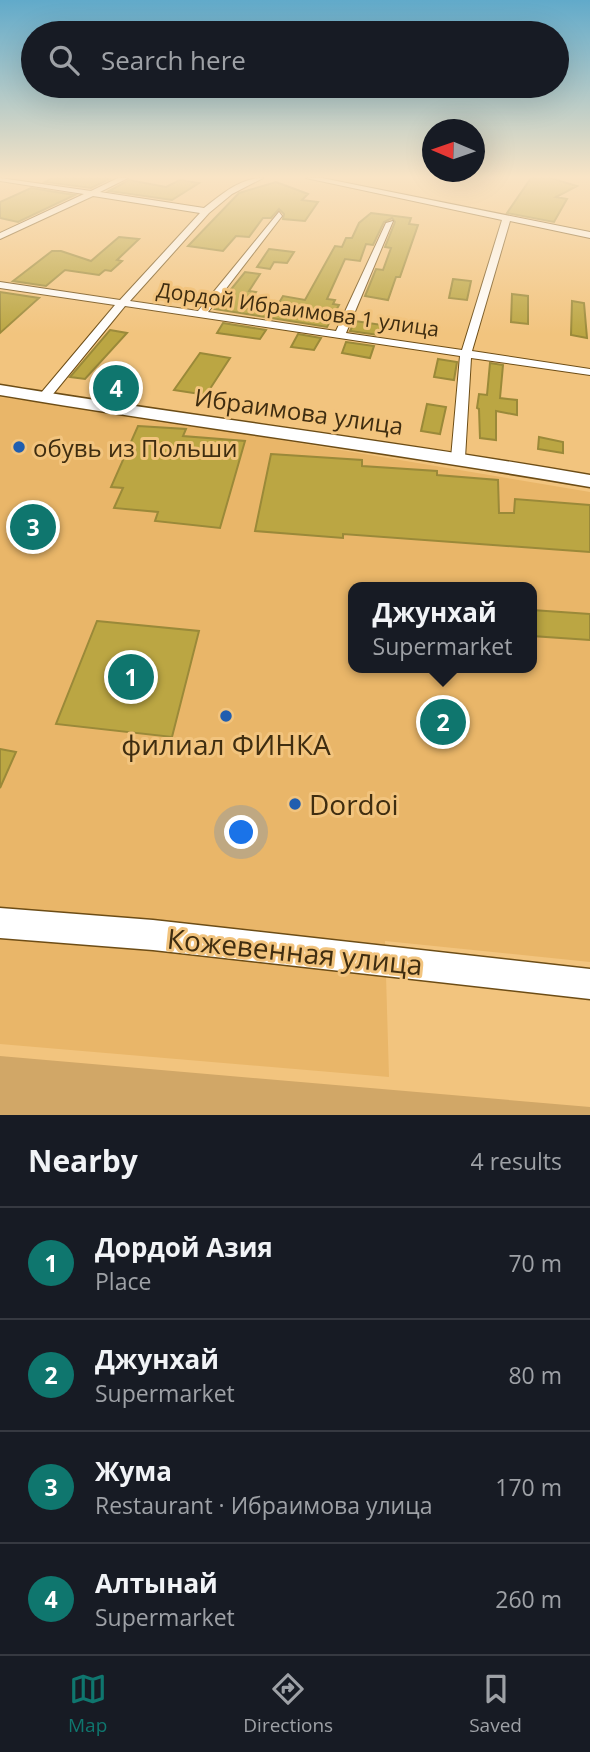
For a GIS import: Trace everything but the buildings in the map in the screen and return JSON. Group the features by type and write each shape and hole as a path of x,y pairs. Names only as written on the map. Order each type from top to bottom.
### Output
{"main road":[{"name":"Ибраимова улица","path":"0,390 158,416 253,427 458,458 590,481"}],"street":[{"path":"45,396 122,303 189,230"},
{"path":"201,314 266,230"},
{"path":"340,335 387,230"},
{"path":"458,458 466,354 503,230"},
{"path":"571,230 590,234"},
{"name":"Дордой Ибраимова 1 улица","path":"0,285 590,372"},
{"name":"Кожевенная улица","path":"0,923 153,935 590,984"}],"shaded area":[{"name":"Dordoi","path":"0,397 90,408 590,492 590,962 385,941 389,1077 0,1044"},
{"path":"0,1056 590,1107 590,1115 0,1115"}],"place":[{"name":"Алтынай","path":"116,388"},
{"name":"обувь из Польши","path":"19,447"},
{"name":"Жума","path":"33,527"},
{"name":"Дордой Азия","path":"131,677"},
{"name":"филиал ФИНКА","path":"226,716"},
{"name":"Джунхай","path":"443,722"},
{"name":"Dordoi","path":"295,804"}]}
